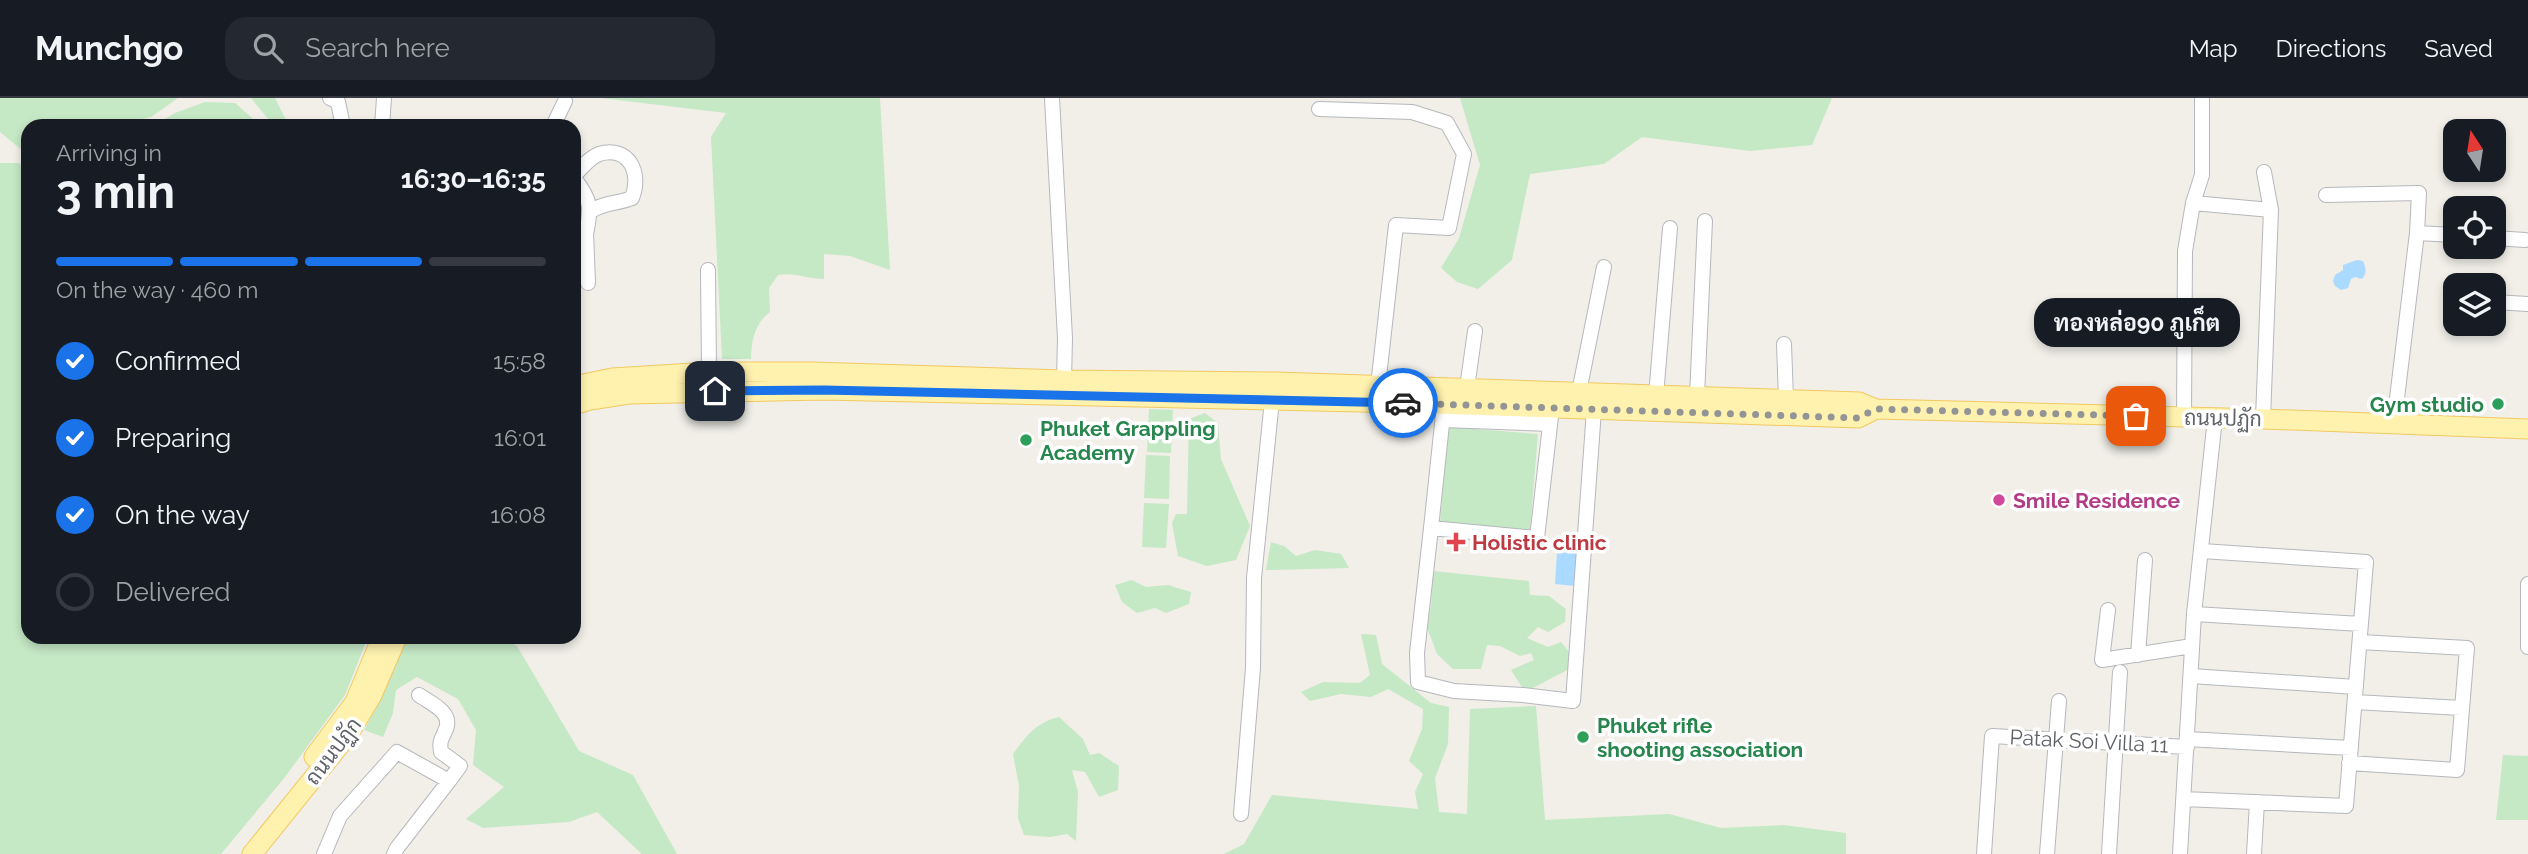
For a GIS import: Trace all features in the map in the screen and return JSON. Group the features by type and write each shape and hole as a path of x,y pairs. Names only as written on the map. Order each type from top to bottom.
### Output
{"main road":[{"name":"ถนนปฏัก","path":"581,385 612,378 709,372 1033,386 1443,412 1551,416 1594,410 1858,418 1876,409"},
{"name":"ถนนปฏัก","path":"581,403 629,394 1033,386 1064,380 1579,391 1859,402 1876,409 2263,418 2528,429"},
{"name":"ถนนปฏัก","path":"238,854 351,708 379,644"},
{"name":"ถนนปฏัก","path":"252,854 348,735 372,695 394,644"}],"street":[{"path":"330,98 338,102 342,119"},
{"path":"382,119 384,98"},
{"path":"1052,98 1065,338 1064,380"},
{"path":"2184,418 2185,251 2193,203 2202,174 2202,98"},
{"path":"556,119 565,101"},
{"path":"1319,109 1412,112 1447,123 1464,154 1449,228 1396,225 1378,386"},
{"path":"581,169 591,158 615,152 628,158 635,169 636,187 632,198 619,203 604,202 590,211 581,230"},
{"path":"2263,418 2271,210 2264,172"},
{"path":"581,186 586,193 590,211"},
{"path":"2326,195 2419,192 2417,233 2394,423"},
{"path":"2193,203 2271,210"},
{"path":"1697,396 1705,221"},
{"path":"1656,396 1670,228"},
{"path":"2417,233 2443,235"},
{"path":"581,238 588,283"},
{"path":"2506,239 2525,240"},
{"path":"1579,391 1605,267"},
{"path":"708,270 709,372"},
{"path":"2506,303 2528,304"},
{"path":"1468,388 1475,331"},
{"path":"1784,344 1786,399"},
{"path":"1241,814 1252,668 1254,578 1272,400"},
{"path":"1443,412 1417,653 1418,682 1454,691 1573,701 1594,410"},
{"path":"1431,528 1537,538 1551,416"},
{"path":"2180,854 2194,614 2215,418"},
{"path":"2528,419 2528,429"},
{"path":"2183,800 2346,806 2367,562 2202,551"},
{"path":"2138,655 2145,560"},
{"path":"2528,584 2528,647"},
{"path":"2109,610 2102,660 2192,646"},
{"path":"2194,614 2361,624"},
{"path":"2191,676 2461,708 2467,648 2360,642"},
{"path":"2109,854 2120,672"},
{"path":"394,854 460,766 441,751 439,741 447,728 444,712 419,695"},
{"path":"2047,854 2059,701"},
{"name":"Patak Soi Villa 11","path":"1984,854 1992,736 2116,743 2187,743 2350,755 2457,770 2461,708"},
{"path":"324,854 340,816 397,752 449,781"},
{"path":"2254,854 2257,803"}],"green space":[{"path":"0,98 178,98 151,117 142,119 21,119 21,149 0,132"},
{"path":"251,98 275,98 286,119 268,119"},
{"path":"601,98 880,98 890,270 850,256 824,254 824,279 778,275 769,288 770,312 755,333 751,359 722,359 711,137 726,113"},
{"path":"1460,98 1832,98 1812,145 1750,151 1642,137 1604,164 1530,174 1512,260 1478,289 1457,282 1441,268 1459,238 1480,165"},
{"path":"205,102 235,103 253,119 165,119"},
{"path":"0,163 19,163 21,644 365,644 345,695 285,777 221,854 0,854"},
{"path":"1149,409 1173,410 1171,453 1147,452"},
{"path":"1205,413 1218,423 1221,459 1250,526 1236,560 1207,566 1178,556 1172,523 1176,514 1187,514 1189,419"},
{"path":"1448,427 1538,434 1530,530 1440,523"},
{"path":"1146,455 1170,456 1169,499 1144,498"},
{"path":"1144,503 1169,504 1166,548 1142,547"},
{"path":"1271,542 1284,546 1296,556 1315,550 1341,554 1349,568 1266,570"},
{"path":"1433,571 1529,581 1530,595 1549,596 1566,609 1565,622 1548,632 1538,627 1527,638 1548,647 1561,642 1571,654 1571,668 1525,692 1511,670 1534,660 1531,653 1520,656 1500,646 1487,645 1481,669 1453,669 1437,654 1427,627"},
{"path":"1132,580 1146,587 1168,585 1191,592 1189,604 1166,613 1155,608 1137,613 1122,602 1115,585"},
{"path":"1361,634 1376,635 1382,664 1431,703 1449,707 1448,744 1435,778 1439,812 1467,814 1470,709 1536,706 1545,820 1669,814 1721,828 1783,825 1846,833 1846,854 1224,854 1244,844 1272,795 1418,809 1415,792 1423,774 1409,761 1422,729 1423,709 1388,689 1371,697 1341,694 1310,701 1301,692 1323,682 1360,683 1370,675"},
{"path":"402,644 513,644 517,646 579,751 633,775 677,854 642,854 597,812 569,822 483,828 466,819 504,787 473,765 476,730 458,699 417,677 396,690 393,713 383,737 364,730 379,703"},
{"path":"1059,717 1083,739 1090,755 1099,753 1119,766 1118,790 1099,797 1085,772 1072,770 1078,792 1076,841 1067,834 1050,837 1024,835 1018,818 1019,786 1013,754 1044,722"},
{"path":"2503,755 2528,756 2528,820 2496,820"}],"water":[{"path":"2357,260 2363,261 2365,266 2362,279 2351,279 2348,288 2341,290 2335,286 2335,275 2343,270 2343,265"},
{"path":"1557,552 1577,553 1575,586 1555,584"}],"way so far":[{"path":"1403,403 1858,418 1876,409 2136,416"}],"place":[{"name":"Gym studio","path":"2498,404"},
{"name":"ทองหล่อ90 ภูเก็ต","path":"2136,416"},
{"name":"Phuket Grappling Academy","path":"1026,440"},
{"name":"Smile Residence","path":"1999,500"},
{"name":"Holistic clinic","path":"1456,542"},
{"name":"Phuket rifle shooting association","path":"1583,737"}],"route":[{"path":"715,391 824,390 1403,403"}]}
